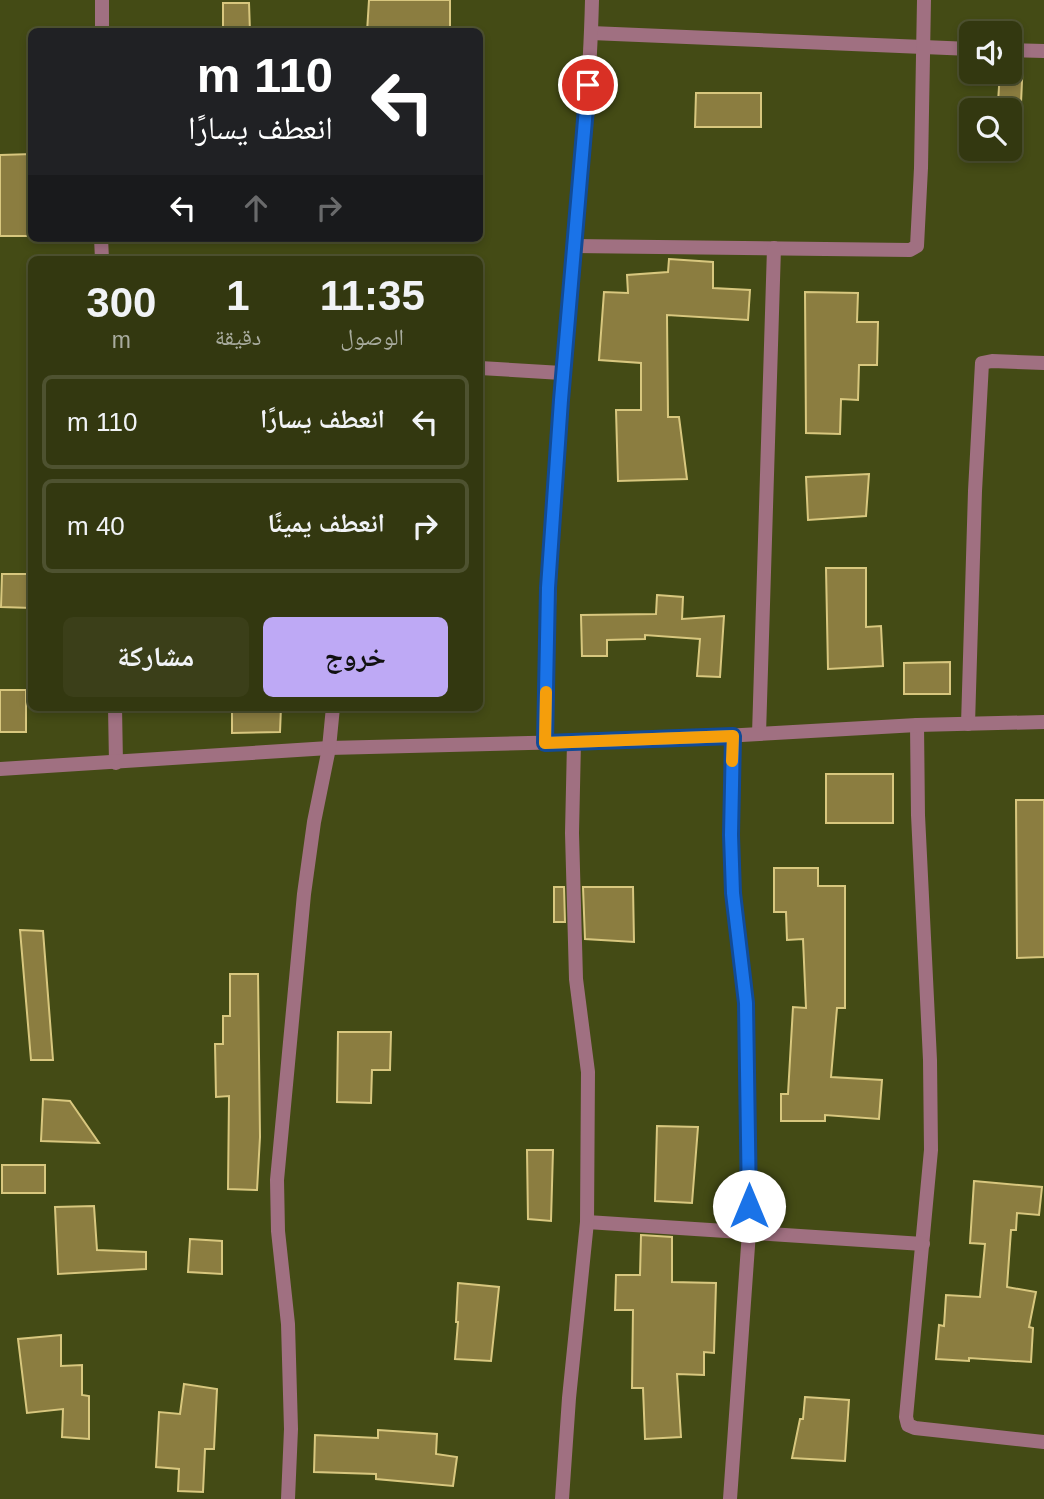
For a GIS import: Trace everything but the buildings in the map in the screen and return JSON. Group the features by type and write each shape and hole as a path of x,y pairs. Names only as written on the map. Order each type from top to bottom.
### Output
{"street":[{"path":"102,0 102,28"},
{"path":"545,743 548,588 592,0"},
{"path":"574,246 910,250 917,246 921,183 924,0"},
{"path":"591,33 959,48"},
{"path":"1022,50 1044,51"},
{"path":"759,734 774,248"},
{"path":"968,724 982,363 1044,363"},
{"path":"483,368 562,373"},
{"path":"115,711 116,763"},
{"path":"288,1499 291,1429 288,1324 278,1231 277,1180 304,894 314,822 329,748 333,711"},
{"path":"0,769 329,748 575,742 917,725 1044,722"},
{"path":"917,725 931,1150 906,1417 908,1425 915,1428 1044,1442"},
{"path":"730,1499 749,1232 746,1003 733,893 731,846 733,736"},
{"path":"562,1499 569,1398 587,1222 589,1072 576,979 572,833 575,742"},
{"path":"587,1222 923,1244"}],"slow traffic":[{"path":"546,692 545,743 733,736 732,761"}],"route":[{"path":"588,85 562,373 548,588 545,743 733,736 731,835 733,893 746,1003 749,1206"}]}
